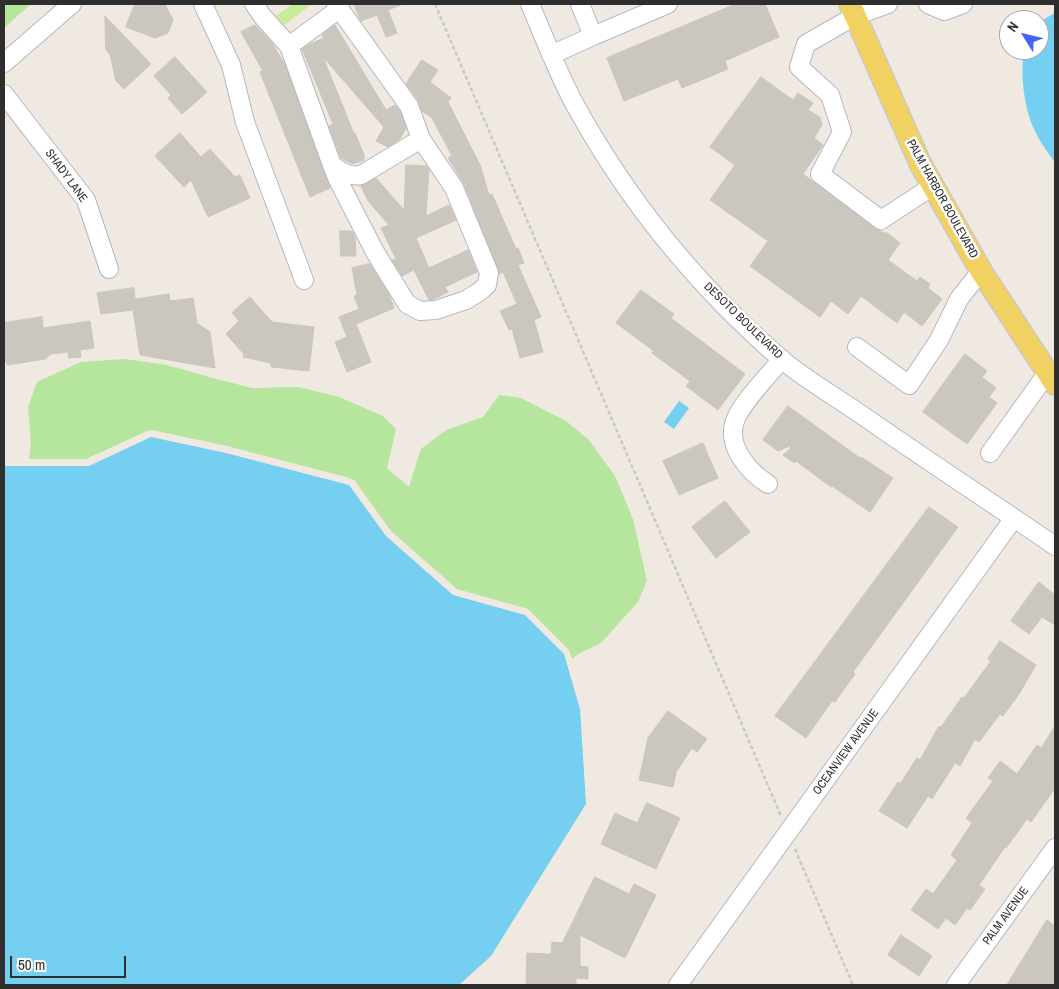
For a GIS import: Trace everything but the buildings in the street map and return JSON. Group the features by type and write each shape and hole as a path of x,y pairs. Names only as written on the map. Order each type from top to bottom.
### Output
{"main road":[{"name":"PALM HARBOR BOULEVARD","path":"853,10 920,163 981,271 1052,378"}],"street":[{"path":"4,63 72,4"},
{"path":"203,4 231,65 245,122 304,280"},
{"path":"254,4 289,46 338,180 375,252 407,304 420,311 436,310 466,300 479,292 487,285 489,273 454,188 421,139 409,106 337,6 289,46"},
{"name":"DESOTO BOULEVARD","path":"530,4 573,101 629,193 658,231 737,319 782,359 1055,546"},
{"path":"580,4 593,36"},
{"path":"551,54 668,4"},
{"path":"888,4 853,10 806,44 799,67 830,95 842,132 820,174 881,220 933,186"},
{"path":"928,4 944,11 963,4"},
{"name":"SHADY LANE","path":"4,94 86,200 110,269"},
{"path":"332,165 343,174 361,175 421,139"},
{"path":"857,347 909,384 939,340 959,299 981,271"},
{"path":"768,484 748,469 738,451 733,436 734,424 740,411 782,359"},
{"path":"990,453 1052,378"},
{"name":"OCEANVIEW AVENUE","path":"678,985 1014,518"},
{"name":"PALM AVENUE","path":"956,985 1055,848"}],"path":[{"path":"435,4 853,985"}],"green space":[{"path":"4,4 31,4 4,28"},
{"path":"293,4 312,4 283,26 276,16"},
{"path":"125,359 167,365 252,388 298,387 339,397 383,416 396,429 387,468 409,487 421,449 446,430 483,417 499,395 521,398 566,421 589,440 615,476 633,519 647,581 638,602 601,643 572,659 569,650 528,609 457,589 391,531 355,481 350,478 227,446 152,430 86,459 29,459 31,442 28,407 37,382 81,362"}],"water":[{"path":"1055,13 1055,163 1040,141 1028,115 1022,70 1023,60 1049,60 1049,16"},
{"path":"679,401 689,408 674,429 664,422"},
{"path":"151,437 226,453 349,485 386,536 453,595 525,615 564,654 580,709 586,804 491,956 459,985 4,985 4,466 89,466"}]}
